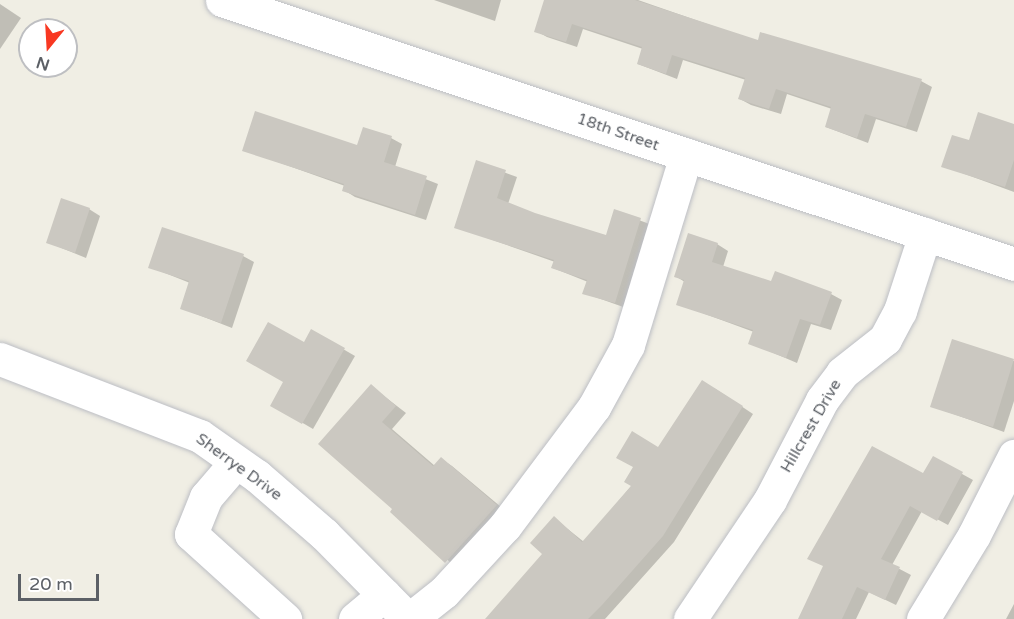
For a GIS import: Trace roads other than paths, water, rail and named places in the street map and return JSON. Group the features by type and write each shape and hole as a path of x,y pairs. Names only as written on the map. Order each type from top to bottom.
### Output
{"street":[{"name":"18th Street","path":"222,0 1014,264"},
{"path":"409,619 444,592 506,526 594,407 628,345 686,155"},
{"name":"Hillcrest Drive","path":"690,619 770,500 822,400 842,374 885,339 900,311 925,234"},
{"name":"Sherrye Drive","path":"0,358 144,411 200,436 236,462 324,534 409,619"},
{"path":"923,619 974,535 1014,456"},
{"path":"236,462 206,496 191,534 285,619"},
{"path":"355,619 384,595"}]}
